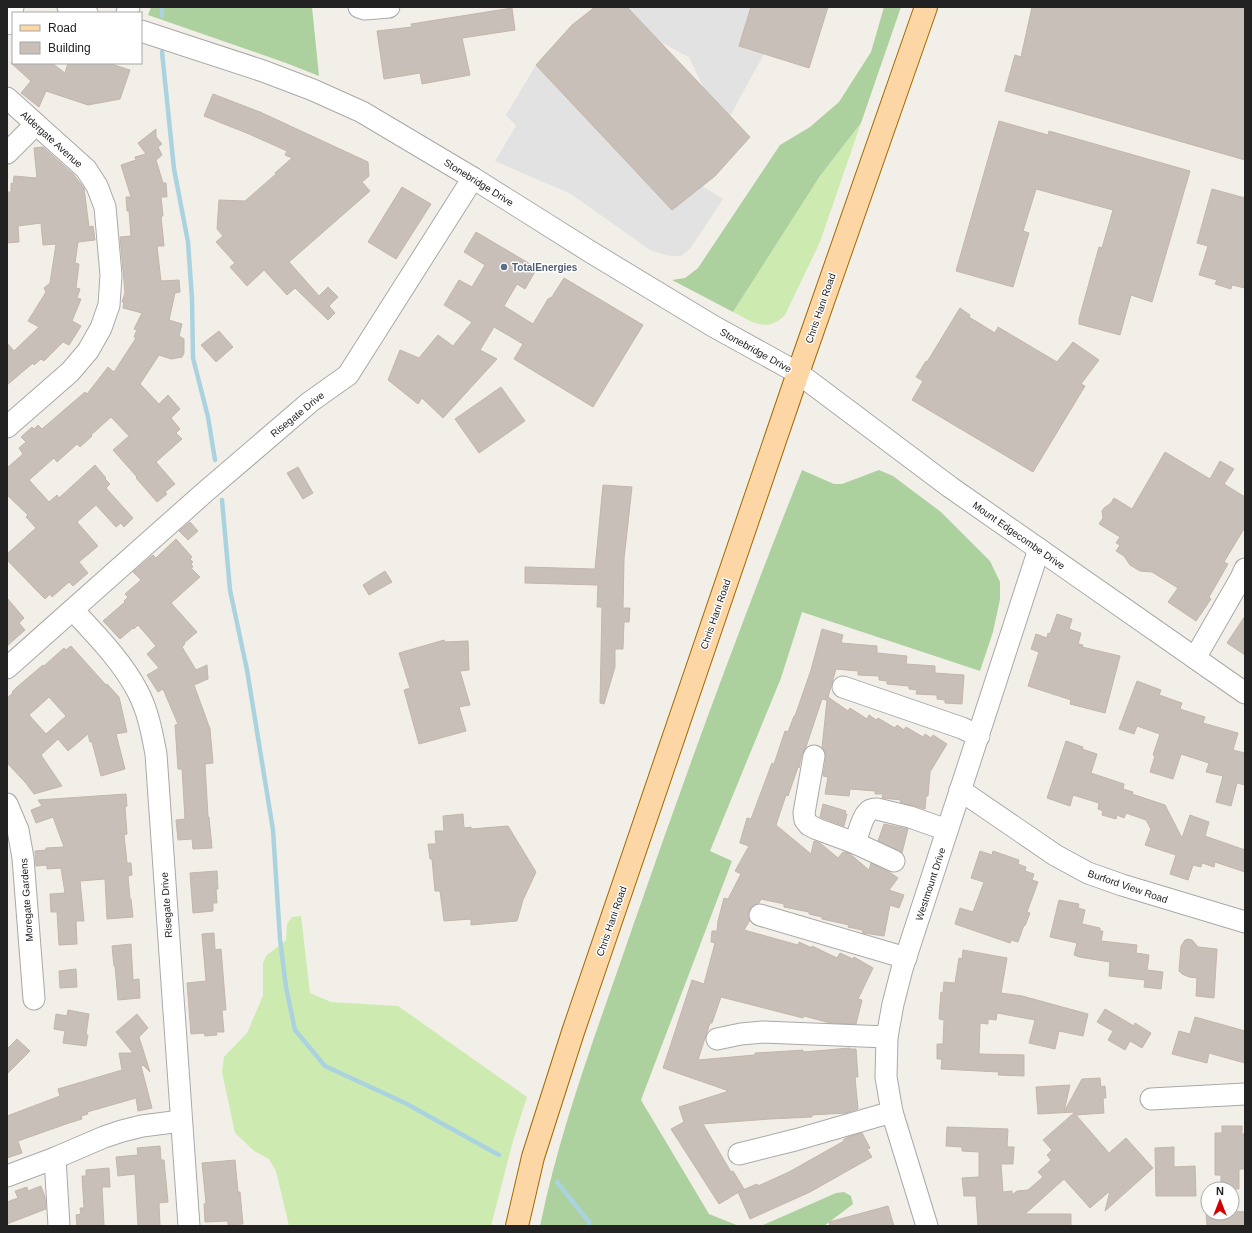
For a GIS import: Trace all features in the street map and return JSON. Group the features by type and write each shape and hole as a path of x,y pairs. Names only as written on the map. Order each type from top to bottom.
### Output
{"main road":[{"name":"Chris Hani Road","path":"517,1226 533,1158 573,1032 798,372 926,7"}],"street":[{"path":"7,24 13,7"},
{"path":"68,7 84,12"},
{"path":"359,7 365,9 389,7"},
{"name":"Stonebridge Drive","path":"142,31 263,71 313,90 362,112 473,178 588,251 713,326 798,372"},
{"name":"Aldergate Avenue","path":"7,98 86,169 97,186 105,207 111,275 109,304 101,328 88,351 70,372 7,427"},
{"path":"7,153 36,124"},
{"name":"Risegate Drive","path":"7,668 205,492 310,402 348,375 473,178"},
{"name":"Mount Edgecombe Drive","path":"798,372 938,479 1245,693"},
{"name":"Westmount Drive","path":"927,1226 892,1112 886,1077 887,1037 892,1004 1039,549"},
{"path":"1195,658 1245,569"},
{"name":"Risegate Drive","path":"73,610 121,665 138,692 150,723 156,754 189,1226"},
{"path":"844,687 962,728 979,736"},
{"path":"814,756 804,812 805,820 809,825 816,829 855,843 894,861"},
{"name":"Burford View Road","path":"960,790 1055,855 1088,873 1122,885 1245,922"},
{"name":"Moregate Gardens","path":"7,804 18,830 24,858 34,999"},
{"path":"855,843 864,816 872,809 910,817 947,830"},
{"path":"760,915 906,958"},
{"path":"717,1039 741,1034 763,1032 887,1037"},
{"path":"1151,1099 1245,1094"},
{"path":"739,1154 795,1140 892,1112"},
{"path":"7,1176 122,1131 142,1126 181,1121"},
{"path":"55,1158 59,1226"}],"green space":[{"path":"151,7 312,7 319,76 148,15"},
{"path":"884,7 901,7 861,123 820,176 733,312 672,280 685,278 698,268 780,145 810,127 839,102 871,52"},
{"path":"861,123 820,242 785,315 772,324 765,325 753,322 733,312 820,176"},
{"path":"802,470 834,484 842,484 879,470 893,476 941,512 990,561 1000,582 1000,599 993,632 980,671 802,612 781,678 710,851 732,861 641,1100 709,1214 739,1226 540,1226 559,1150 594,1038 694,754 736,640"},
{"path":"301,916 310,993 331,1002 398,1006 527,1097 513,1141 491,1226 289,1226 276,1171 269,1159 254,1151 235,1133 222,1072 224,1057 247,1033 260,1003 263,995 263,963 266,956 286,940 287,924 292,917"},
{"path":"844,1192 851,1196 853,1204 824,1226 761,1226 836,1193"}],"shaded area":[{"path":"627,7 751,7 739,46 764,54 730,116 704,89 689,57 660,42"},
{"path":"536,65 672,210 702,186 723,199 690,249 681,256 670,256 650,250 571,194 495,161 516,126 506,115"}],"building":[{"path":"595,7 627,7 750,137 715,176 672,210 536,65 572,25"},
{"path":"751,7 828,7 809,68 739,46"},
{"path":"1032,7 1245,7 1245,160 1005,91 1015,55 1021,57"},
{"path":"512,8 515,30 462,38 470,75 422,84 420,73 384,79 377,31 412,27 411,24"},
{"path":"12,64 53,64 65,73 68,64 111,64 130,70 120,99 88,105 46,91 39,107 21,93 31,81"},
{"path":"213,94 260,112 368,162 369,176 362,182 370,191 289,262 319,296 328,287 338,297 329,306 335,313 328,320 295,288 287,295 264,270 247,286 230,267 235,263 216,242 223,236 217,229 219,200 245,201 292,158 285,155 287,151 204,116"},
{"path":"999,121 1048,135 1049,131 1190,171 1152,302 1131,295 1120,335 1079,324 1079,319 1099,247 1102,248 1113,210 1036,189 1023,231 1029,233 1013,287 956,271"},
{"path":"156,129 156,137 162,144 158,147 162,155 156,160 163,183 166,183 167,197 161,197 164,246 157,246 161,281 179,280 180,292 175,293 169,320 182,324 179,336 184,339 184,353 182,357 171,359 159,355 140,384 159,404 168,395 180,409 171,418 180,429 176,433 182,439 156,462 175,484 165,492 167,494 157,502 113,450 129,436 111,417 80,447 77,444 57,462 54,458 29,480 49,502 57,495 59,498 95,465 110,484 106,488 133,518 124,527 121,523 116,527 96,505 77,522 98,546 79,562 88,573 73,586 69,582 52,597 50,594 45,599 7,560 7,554 36,528 26,517 28,515 7,495 7,468 23,454 19,448 26,442 21,437 32,427 34,429 38,425 42,429 85,392 87,394 108,367 114,372 136,338 134,337 137,330 134,329 142,313 123,308 124,302 122,302 125,293 120,237 131,236 126,197 131,197 121,165 136,160 135,157 146,154 138,143"},
{"path":"43,147 74,175 84,188 89,227 93,226 95,240 78,242 75,263 79,264 76,288 80,289 77,298 81,299 72,321 81,326 69,345 63,342 44,361 41,359 34,365 33,363 7,385 7,343 14,351 39,327 28,321 46,292 44,288 50,283 56,244 43,245 41,223 18,226 19,242 7,243 7,192 11,192 11,183 13,184 14,176 37,178 34,148"},
{"path":"402,187 431,204 396,259 368,242"},
{"path":"1212,189 1245,198 1245,288 1232,285 1231,289 1215,284 1217,280 1199,275 1208,246 1197,243"},
{"path":"476,232 537,268 525,289 517,284 504,306 533,324 548,299 552,297 564,278 643,325 593,407 514,359 523,344 494,327 480,350 497,359 443,418 422,398 418,404 388,380 400,350 419,358 438,335 453,346 472,322 444,305 459,280 472,287 485,265 464,252"},
{"path":"960,308 970,315 969,317 995,333 998,327 1057,362 1073,342 1099,360 1081,384 1085,386 1033,472 912,400 923,381 916,377 926,361 927,362"},
{"path":"219,331 233,347 216,362 201,345"},
{"path":"501,387 525,421 479,453 455,419"},
{"path":"1165,452 1210,479 1220,461 1234,469 1224,484 1245,497 1245,527 1224,562 1228,564 1209,597 1211,599 1196,621 1168,602 1178,588 1152,572 1140,571 1130,565 1124,556 1116,551 1120,545 1116,543 1120,537 1099,524 1103,518 1102,511 1114,498 1132,509"},
{"path":"298,467 313,493 303,499 287,473"},
{"path":"603,485 632,487 624,559 623,608 630,608 629,622 624,622 623,649 615,649 615,667 604,704 600,703 602,607 597,607 598,585 525,583 525,567 595,569"},
{"path":"190,522 198,531 188,540 179,531"},
{"path":"176,539 192,557 190,559 193,562 191,564 193,567 191,568 200,577 171,603 197,632 184,643 185,644 182,647 196,670 207,665 208,679 194,685 210,729 213,763 205,764 208,817 212,848 193,849 192,839 178,840 176,820 185,819 182,769 178,769 175,725 178,724 163,689 158,692 147,675 159,668 147,654 156,646 138,625 120,639 103,621 125,602 124,601 128,597 125,594 141,580 133,572 153,555 156,558"},
{"path":"385,571 392,582 369,595 363,585"},
{"path":"7,598 24,618 19,623 25,630 7,646"},
{"path":"1057,614 1072,619 1069,629 1081,633 1078,644 1083,645 1082,647 1120,656 1105,713 1070,704 1071,700 1028,686 1039,652 1031,649 1036,634 1047,638 1048,633 1050,634"},
{"path":"1245,616 1245,655 1227,643"},
{"path":"822,629 843,635 841,643 877,646 877,653 907,656 906,664 935,666 935,673 964,675 962,704 945,703 945,700 937,699 937,695 916,694 917,690 909,689 909,686 887,684 887,681 879,680 879,676 858,675 858,671 836,669 828,697 848,711 850,708 867,719 869,715 876,720 878,718 895,728 897,725 904,730 906,727 923,737 925,734 931,738 933,735 947,744 930,772 928,796 926,796 925,809 900,802 901,800 882,798 883,794 875,794 875,791 850,789 849,796 825,794 828,777 823,776 826,758 825,752 822,748 827,700 822,699 806,747 802,754 799,768 798,767 788,796 786,795 776,825 811,854 814,841 820,843 838,858 843,852 849,853 869,870 871,863 889,872 898,878 889,890 904,895 899,908 890,905 884,936 863,933 862,930 848,927 849,925 822,919 822,917 809,914 809,912 784,907 784,904 761,899 759,903 751,907 748,917 750,920 744,930 798,945 799,942 812,948 812,946 837,958 840,953 853,959 854,957 873,968 858,999 862,1000 856,1024 830,1023 804,1016 803,1018 721,997 712,1023 710,1023 698,1060 755,1055 755,1053 803,1050 803,1052 850,1048 849,1049 856,1049 858,1077 855,1077 858,1109 846,1113 812,1115 812,1117 703,1124 731,1172 733,1171 744,1189 719,1204 671,1129 684,1122 679,1107 729,1091 663,1068 692,980 704,984 715,943 711,942 712,931 717,931 724,898 728,899 741,874 735,871 749,846 740,843 747,818 751,819 772,763 774,764 785,731 788,732 795,716 811,670"},
{"path":"444,640 445,642 468,641 469,670 460,671 470,705 459,707 466,731 419,744 404,690 410,688 399,653"},
{"path":"71,646 106,685 107,684 119,697 127,732 116,734 125,769 101,776 92,742 90,742 88,734 68,751 58,739 41,755 62,786 34,794 7,763 7,698 17,687 43,665 44,666 64,648 66,650","holes":["49,697 66,716 46,734 29,715"]},
{"path":"1137,681 1161,690 1159,695 1182,703 1180,709 1205,717 1203,723 1238,733 1233,750 1245,753 1245,785 1237,783 1231,806 1216,802 1223,776 1206,772 1209,763 1181,754 1173,779 1150,772 1155,756 1153,755 1160,734 1137,726 1134,734 1119,729"},
{"path":"1066,741 1097,754 1091,773 1124,784 1123,789 1133,792 1132,794 1165,805 1182,838 1190,815 1209,822 1205,836 1245,850 1245,872 1215,862 1214,867 1202,863 1201,867 1193,865 1188,880 1170,874 1176,855 1145,845 1151,829 1146,820 1126,813 1124,818 1117,815 1116,819 1102,815 1103,811 1098,809 1099,803 1073,795 1070,806 1047,798"},
{"path":"126,794 127,806 125,807 127,834 124,835 127,863 131,863 132,875 128,876 133,917 107,919 105,879 80,881 84,921 76,921 77,944 59,945 57,912 51,912 50,894 65,893 61,868 47,869 47,865 36,866 35,851 46,850 46,848 64,847 53,817 36,823 31,810 42,806 38,800"},
{"path":"823,804 846,811 845,814 847,814 844,826 820,817"},
{"path":"463,814 464,828 471,827 471,829 508,826 536,872 523,900 517,921 471,925 471,919 444,921 440,891 435,891 432,859 430,859 428,844 436,844 435,831 444,831 443,816"},
{"path":"884,824 908,829 902,853 878,841"},
{"path":"980,851 992,855 993,851 1019,860 1018,864 1026,867 1025,871 1034,874 1032,880 1038,882 1027,912 1030,913 1018,942 1011,940 1010,943 955,924 960,908 973,912 984,882 971,878"},
{"path":"217,871 217,903 213,903 213,911 193,913 190,873"},
{"path":"1059,900 1079,904 1078,908 1085,910 1082,924 1100,928 1100,931 1103,931 1101,941 1137,945 1136,953 1149,955 1147,970 1163,972 1161,989 1144,987 1145,980 1109,976 1110,962 1074,955 1077,943 1050,937"},
{"path":"214,933 215,950 221,949 226,1010 222,1010 224,1032 216,1032 217,1035 205,1036 204,1033 191,1034 187,983 206,981 202,934"},
{"path":"1185,940 1192,940 1198,947 1217,949 1214,998 1196,996 1197,978 1189,977 1179,971 1181,946"},
{"path":"131,944 133,980 139,979 140,998 118,1000 112,946"},
{"path":"963,950 1007,958 1001,993 1022,996 1088,1014 1083,1036 1059,1031 1055,1049 1029,1043 1035,1020 997,1013 996,1020 988,1019 988,1024 980,1023 979,1054 1024,1055 1024,1076 998,1075 999,1072 941,1069 942,1059 937,1059 937,1044 943,1044 944,1020 939,1019 941,992 943,993 944,982 955,983 959,958 962,959"},
{"path":"76,969 77,987 60,988 59,971"},
{"path":"1105,1009 1134,1026 1135,1023 1151,1033 1142,1048 1130,1041 1125,1050 1108,1040 1113,1031 1097,1022"},
{"path":"68,1010 89,1014 86,1046 63,1043 65,1031 54,1029 56,1014 67,1016"},
{"path":"137,1014 148,1028 139,1037 150,1072 143,1065 141,1066 152,1108 138,1111 136,1098 87,1112 88,1114 81,1116 82,1119 18,1141 22,1153 7,1158 7,1116 60,1096 58,1089 122,1070 119,1053 133,1053 116,1032"},
{"path":"1195,1017 1245,1031 1245,1063 1209,1053 1207,1063 1172,1054 1179,1031 1190,1034"},
{"path":"17,1039 30,1051 7,1074 7,1049"},
{"path":"1100,1078 1101,1087 1105,1086 1106,1098 1103,1098 1104,1113 1076,1115 1109,1153 1126,1138 1153,1168 1105,1211 1110,1191 1090,1208 1064,1179 1025,1214 1071,1214 1071,1226 978,1226 976,1196 964,1196 962,1178 979,1177 979,1152 962,1151 962,1147 946,1146 947,1127 1008,1129 1007,1147 1014,1147 1013,1164 1001,1164 1003,1192 1012,1191 1012,1195 1017,1191 1028,1190 1043,1177 1038,1172 1051,1160 1047,1155 1052,1150 1043,1140 1075,1112 1038,1114 1036,1087 1070,1085 1064,1112 1082,1079"},
{"path":"1222,1126 1242,1126 1242,1134 1245,1134 1245,1169 1239,1169 1239,1181 1221,1181 1221,1175 1215,1175 1215,1133 1222,1133"},
{"path":"862,1133 870,1148 867,1149 872,1157 810,1192 750,1219 738,1192 757,1184 758,1186 789,1172 844,1141 843,1140 848,1137"},
{"path":"160,1146 161,1160 164,1160 168,1202 159,1203 160,1226 138,1226 135,1174 118,1176 116,1157 138,1155 137,1148"},
{"path":"1174,1147 1174,1167 1195,1166 1196,1196 1156,1196 1155,1148"},
{"path":"235,1160 243,1224 228,1225 228,1221 205,1222 204,1204 206,1203 202,1163"},
{"path":"109,1168 110,1187 102,1187 104,1225 77,1226 76,1215 81,1214 80,1208 84,1208 82,1176 86,1176 86,1170"},
{"path":"41,1186 45,1197 46,1209 7,1224 7,1202 18,1198 15,1191 27,1187 28,1191"},
{"path":"888,1206 894,1226 830,1226 829,1222"},
{"path":"1240,1212 1245,1212 1245,1226 1207,1226 1207,1221 1240,1221"}],"waterway":[{"path":"162,7 162,16"},
{"path":"162,52 174,169 188,242 192,299 193,358 208,417 215,460"},
{"path":"222,500 230,590 247,670 273,830 280,939 286,987 295,1030 325,1066 405,1103 499,1155"},
{"path":"557,1182 589,1222 589,1226"}],"place":[{"name":"TotalEnergies","path":"504,267"}]}
